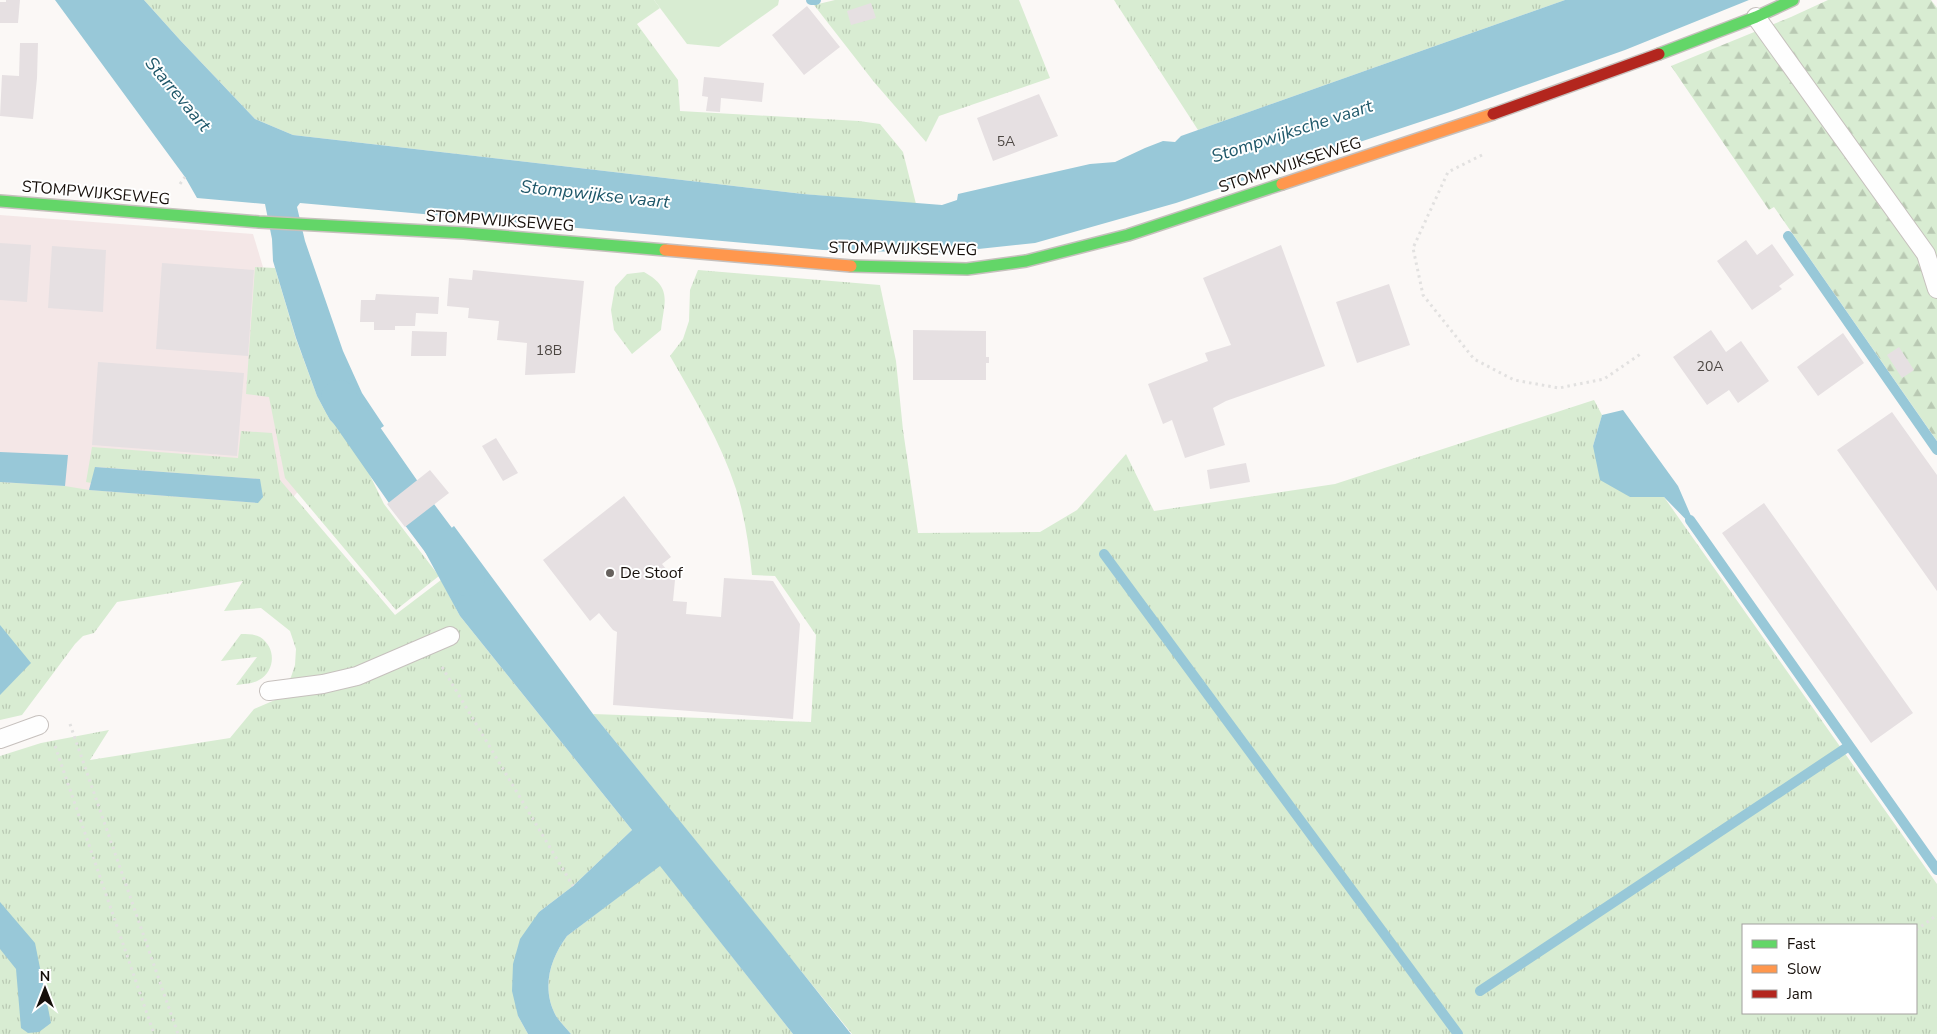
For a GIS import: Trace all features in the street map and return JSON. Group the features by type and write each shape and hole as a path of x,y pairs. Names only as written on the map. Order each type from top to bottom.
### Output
{"street":[{"name":"STOMPWIJKSEWEG","path":"0,201 259,222 464,233 866,267 966,268 1026,261 1128,235 1443,131 1620,69 1756,17 1793,0"}],"lane":[{"path":"1756,17 1926,254 1937,289"},
{"path":"269,691 323,684 357,676 450,636"},
{"path":"0,739 40,725"}],"path":[{"path":"1482,155 1448,172 1413,248 1423,295 1474,359 1514,380 1559,388 1604,379 1642,353"},
{"path":"429,645 573,886"},
{"path":"70,724 178,1034"},
{"path":"52,738 154,1034"},
{"path":"1917,929 1937,915"}],"shaded area":[{"path":"0,215 253,234 296,376 337,446 277,516 0,498"}],"green space":[{"path":"144,0 654,0 660,8 637,24 678,80 680,111 859,121 880,124 903,152 916,204 803,194 293,135 255,119"},
{"path":"654,0 779,0 778,5 719,47 687,44"},
{"path":"835,0 1019,0 1050,78 939,116 926,142 874,82 814,5"},
{"path":"1114,0 1565,0 1198,130"},
{"path":"1828,0 1931,0 1937,8 1937,441 1774,207 1769,210 1671,66"},
{"path":"255,267 275,268 296,339 317,396 330,420 355,445 384,504 439,576 396,610 285,478 269,397 246,394"},
{"path":"698,270 880,285 896,361 903,430 918,533 1040,532 1077,510 1126,454 1154,511 1335,484 1594,400 1602,415 1593,446 1630,497 1664,497 1937,884 1937,1034 852,1034 593,714 811,722 816,635 775,576 752,575 744,521 730,472 706,421 670,356 683,339 689,321 690,290"},
{"path":"644,272 653,278 663,290 665,304 661,330 632,354 614,330 611,310 615,287 627,274"},
{"path":"241,431 272,433 280,480 395,615 441,580 460,616 632,830 573,886 539,912 518,1016 528,1034 0,1034 0,756 41,743 109,730 90,760 230,738 254,709 275,700 291,677 295,665 296,649 290,631 261,608 224,611 243,581 117,602 94,633 83,636 75,644 22,715 0,720 0,482 258,503 260,479 96,467 91,483 86,482 92,447 238,458"},
{"path":"241,634 260,637 269,647 272,659 268,671 259,680 236,685 257,657 221,661"},
{"path":"660,865 793,1034 571,1034 559,1020 551,1005 548,984 552,964 561,945 567,936"}],"water":[{"path":"55,0 144,0 255,119 293,135 803,194 942,205 957,200 958,194 1090,164 1115,162 1163,141 1175,142 1181,136 1565,0 1749,0 1625,50 1453,111 1176,203 1035,243 941,253 823,250 300,203 297,207 305,241 343,351 362,393 384,426 355,445 330,420 317,396 296,338 273,261 272,239 265,204 197,198 185,177"},
{"path":"1623,410 1678,486 1698,532 1664,497 1630,497 1600,480 1593,446 1602,415"},
{"path":"0,452 68,455 65,486 0,482"},
{"path":"95,467 260,479 263,497 258,503 89,490"},
{"path":"454,526 593,714 851,1034 793,1034 660,866 567,936 556,954 548,984 549,995 556,1016 571,1034 528,1034 518,1016 512,991 513,964 520,939 539,912 573,886 632,830 460,616 424,550"},
{"path":"0,625 31,663 0,695"},
{"path":"0,902 35,943 51,1023 39,1032 28,1033 21,1028 16,969 0,949"}],"building":[{"path":"6,0 20,0 18,23 0,23 0,2 6,2"},
{"path":"871,3 876,18 851,25 847,11"},
{"path":"807,6 840,47 804,75 772,35"},
{"path":"20,43 38,43 33,119 0,116 2,75 19,76"},
{"path":"704,77 764,83 762,102 721,98 720,112 706,111 708,97 702,96"},
{"path":"1039,94 1058,136 993,161 977,118"},
{"path":"1746,240 1757,255 1772,244 1794,275 1779,286 1782,289 1752,310 1717,261"},
{"path":"0,243 31,245 27,302 0,300"},
{"path":"1281,245 1325,366 1226,401 1213,408 1225,445 1185,458 1172,420 1163,424 1148,384 1208,361 1205,353 1231,345 1203,278"},
{"path":"52,246 106,250 103,312 48,308"},
{"path":"162,263 254,270 248,356 156,349"},
{"path":"473,270 584,281 575,373 525,375 527,343 497,340 499,321 468,318 469,308 447,306 449,278 472,280"},
{"path":"1389,284 1410,345 1357,363 1336,302"},
{"path":"376,294 439,297 438,314 416,313 415,326 395,326 395,330 374,330 374,322 360,322 361,300 375,300"},
{"path":"913,330 986,331 986,357 989,357 989,363 986,363 986,380 913,380"},
{"path":"1711,330 1726,352 1741,341 1769,381 1738,403 1729,390 1707,405 1673,357"},
{"path":"412,331 447,332 446,356 411,356"},
{"path":"1843,333 1864,363 1818,396 1797,367"},
{"path":"1899,347 1914,370 1902,378 1887,355"},
{"path":"98,362 244,373 237,456 92,445"},
{"path":"1892,412 1937,475 1937,591 1837,450"},
{"path":"496,438 518,473 503,481 482,446"},
{"path":"1246,463 1250,482 1210,489 1207,470"},
{"path":"430,470 449,493 405,527 387,504"},
{"path":"624,496 671,557 662,564 675,580 673,601 687,602 686,614 721,617 724,578 773,581 800,624 793,719 613,705 617,632 613,630 599,613 590,621 543,560"},
{"path":"1764,503 1913,713 1871,743 1722,533"}],"waterway":[{"path":"811,0 816,0"},
{"path":"1788,236 1937,450"},
{"path":"339,398 413,506 467,578"},
{"path":"1690,520 1937,870"},
{"path":"1104,554 1458,1034"},
{"path":"1480,991 1849,746"}],"traffic: fast":[{"path":"1659,54 1756,17 1793,0"},
{"path":"851,266 967,269 1026,261 1128,235 1282,184"},
{"path":"0,201 259,222 464,233 665,250"}],"traffic: slow":[{"path":"1282,184 1493,114"},
{"path":"665,250 851,266"}],"traffic: jam":[{"path":"1493,114 1659,54"}],"place":[{"name":"De Stoof","path":"610,573"}],"water label":[{"name":"Starrevaart","path":"178,94"},
{"name":"Stompwijksche vaart","path":"1292,131"},
{"name":"Stompwijkse vaart","path":"595,194"}]}
